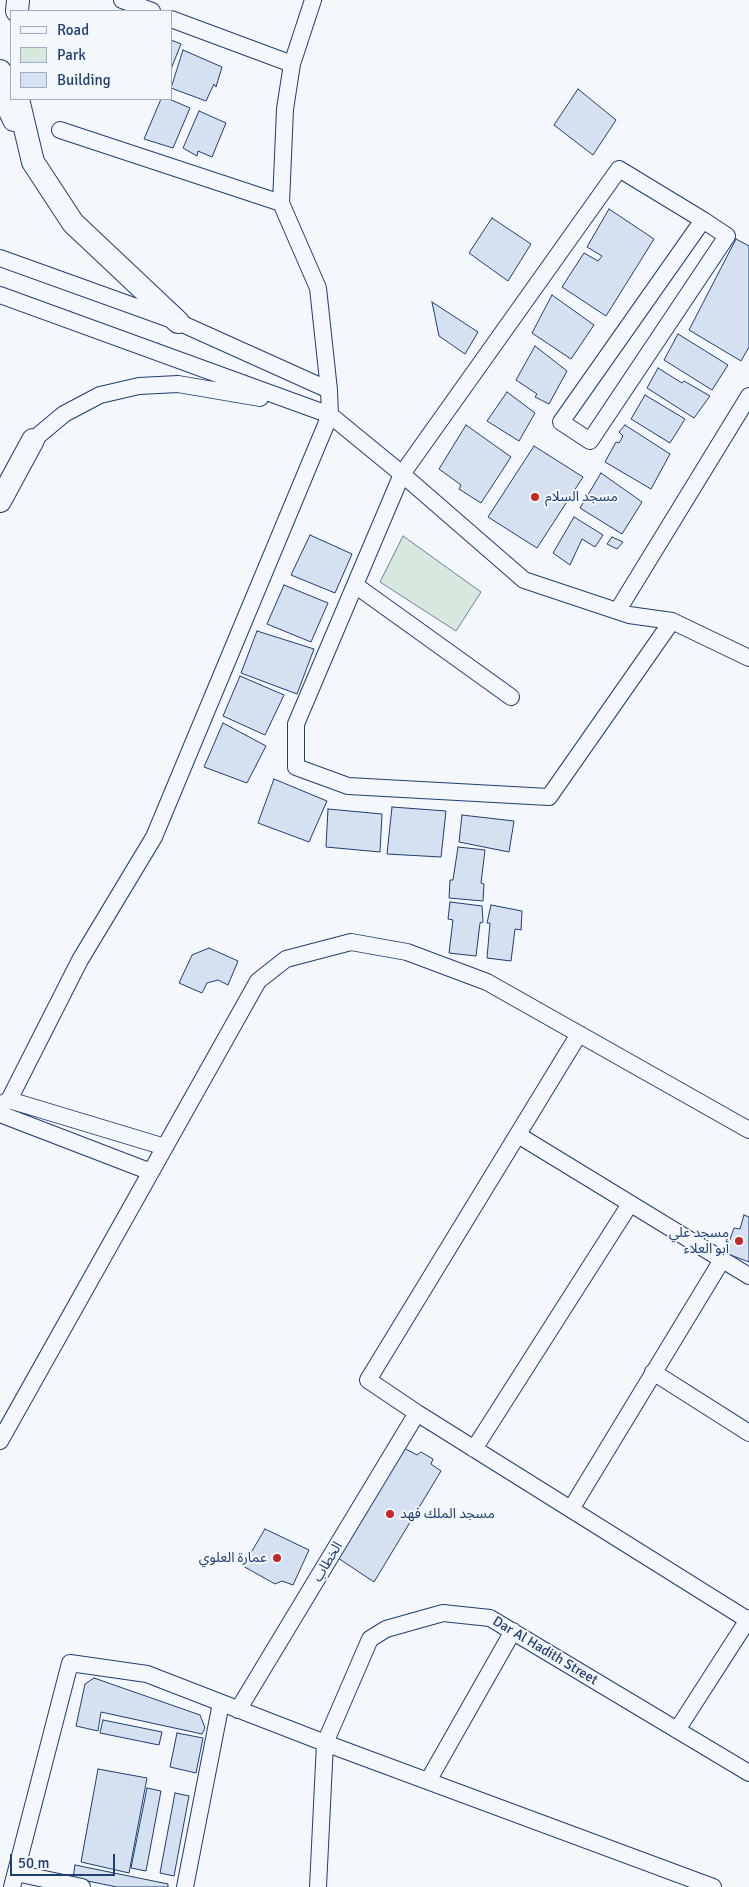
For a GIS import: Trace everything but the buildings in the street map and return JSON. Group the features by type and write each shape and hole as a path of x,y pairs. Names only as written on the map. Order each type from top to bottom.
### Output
{"highway":[{"path":"0,71 6,103 33,162 72,223 178,322"},
{"path":"18,100 33,162"},
{"path":"0,469 34,440"},
{"path":"0,502 34,440"}],"street":[{"path":"122,0 149,10"},
{"path":"165,1147 4,1102 80,960 154,837 330,415 318,288 281,203 285,109 292,64 313,0"},
{"path":"172,19 292,64"},
{"path":"60,130 281,203"},
{"path":"672,621 549,797 348,786 296,767 296,724 402,474 619,169 703,220 727,236 590,441 561,422 703,220"},
{"path":"0,258 178,322 329,390"},
{"path":"0,295 330,415 402,474 524,580 629,615 672,621 749,658"},
{"path":"34,440 64,414 100,395 139,386 178,384 309,408"},
{"path":"618,610 749,396"},
{"path":"355,585 511,697"},
{"path":"0,1442 258,981 286,959 351,942 408,952 487,982 749,1130"},
{"path":"579,1034 368,1380 474,1449 748,1619 676,1730"},
{"path":"0,1114 152,1172"},
{"path":"518,1135 749,1276"},
{"path":"474,1449 630,1204"},
{"path":"571,1509 722,1260"},
{"path":"653,1372 749,1433"},
{"name":"الخطاب","path":"238,1710 417,1413"},
{"name":"Dar Al Hadith Street","path":"318,1887 326,1743 370,1639 386,1629 443,1613 490,1618 749,1773"},
{"path":"428,1781 513,1631"},
{"path":"72,1886 14,1880 70,1663 147,1674 238,1710 712,1887"},
{"path":"185,1887 220,1703"}],"green space":[{"path":"403,536 481,592 456,631 380,582"}],"place":[{"name":"مسجد السلام","path":"535,497"},
{"name":"مسجد علي أبو العلاء","path":"739,1241"},
{"name":"مسجد الملك فهد","path":"390,1514"},
{"name":"عمارة العلوي","path":"277,1558"}]}
